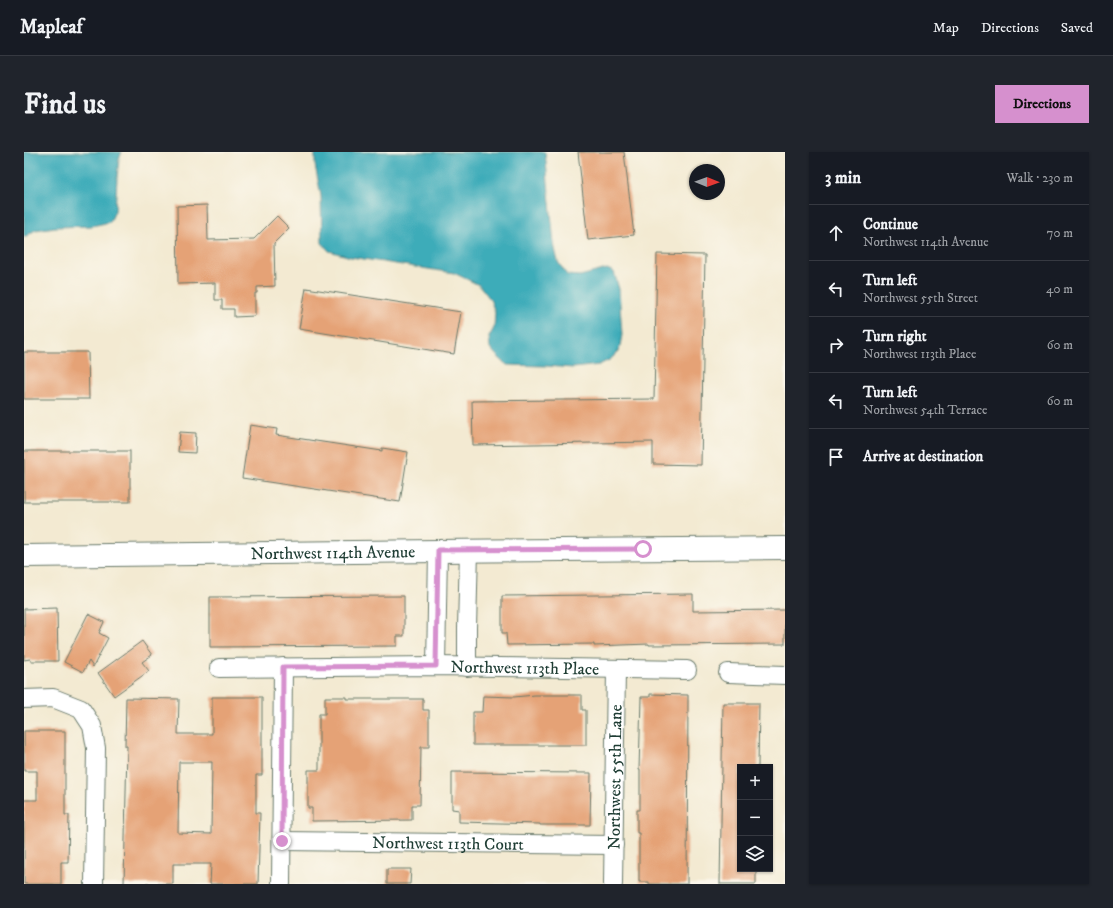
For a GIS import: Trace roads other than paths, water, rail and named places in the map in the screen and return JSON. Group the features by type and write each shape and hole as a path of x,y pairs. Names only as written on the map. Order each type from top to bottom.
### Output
{"street":[{"name":"Northwest 114th Avenue","path":"24,556 438,550 785,548"},
{"path":"436,666 438,550"},
{"path":"467,667 469,550"},
{"name":"Northwest 113th Place","path":"219,668 436,666 686,670"},
{"path":"281,884 283,667"},
{"name":"Northwest 55th Lane","path":"613,884 616,669"},
{"path":"728,673 785,675"},
{"path":"24,699 53,698 81,709 92,726 96,748 94,884"},
{"name":"Northwest 113th Court","path":"282,841 614,845"}],"water":[{"path":"24,152 122,152 119,158 115,211 110,222 92,226 55,227 35,230 24,238"},
{"path":"315,152 545,152 554,244 558,262 567,275 580,276 607,269 614,272 619,289 622,335 619,351 611,359 599,365 573,368 507,365 490,348 489,337 494,328 495,312 490,299 479,285 454,273 351,257 329,251 322,243 321,196 315,165"}]}
